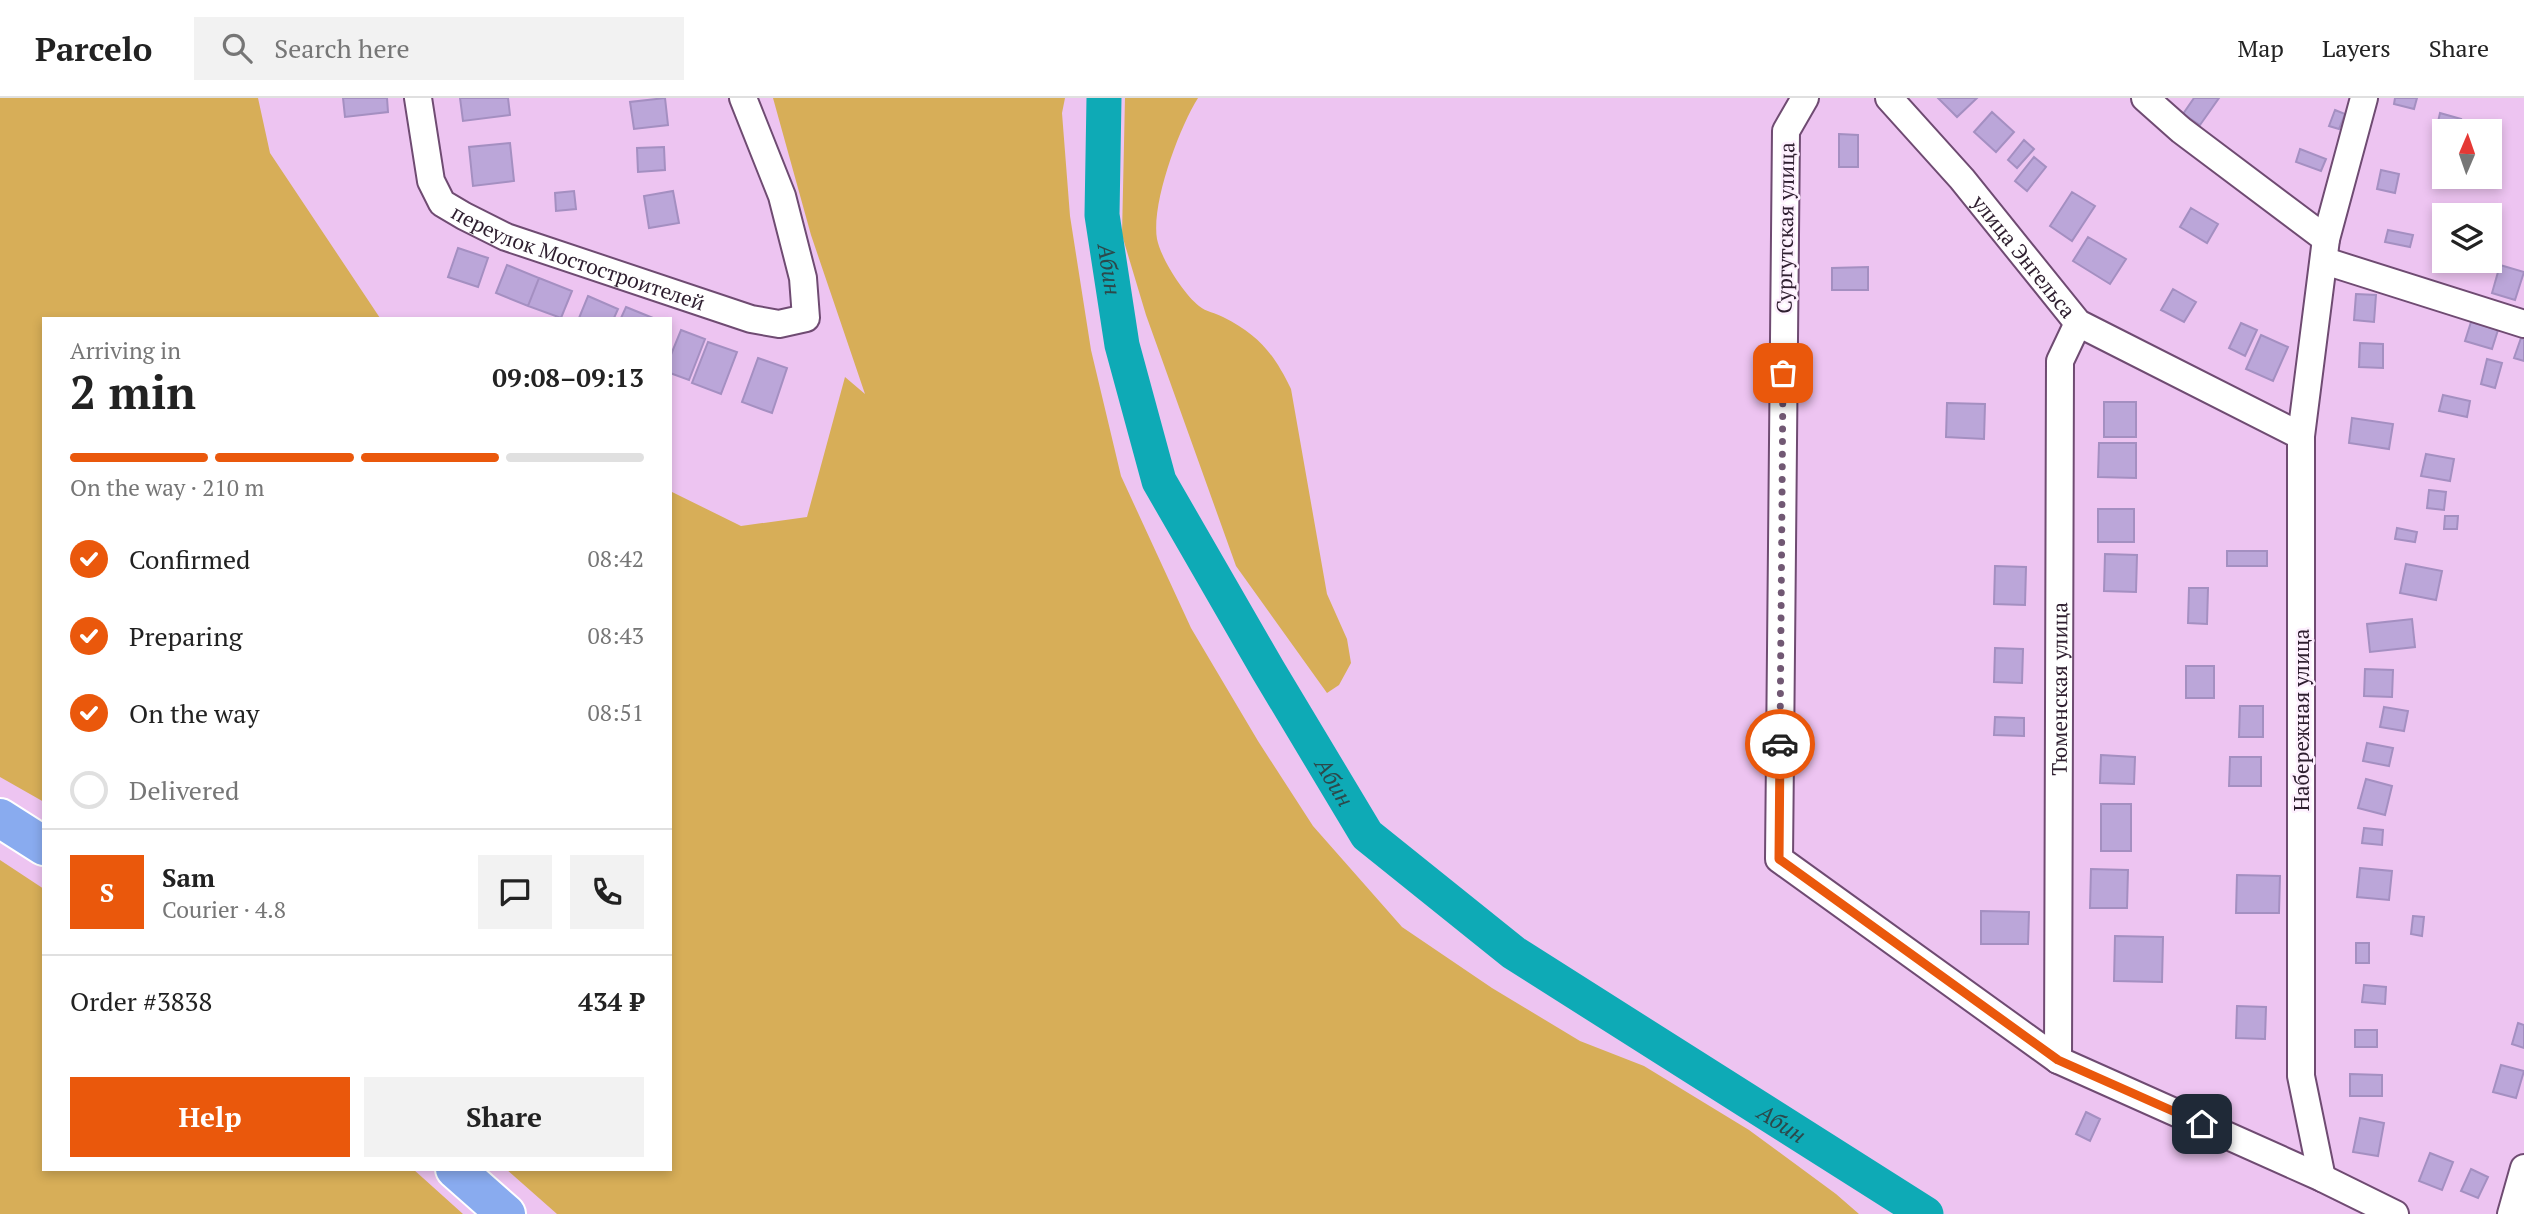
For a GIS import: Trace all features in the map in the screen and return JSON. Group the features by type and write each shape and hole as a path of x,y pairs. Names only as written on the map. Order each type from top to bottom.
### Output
{"highway":[{"path":"0,818 42,845"},
{"path":"457,1171 506,1214"}],"street":[{"name":"переулок Мостостроителей","path":"418,98 431,181 442,203 506,237 738,314 779,324 806,318 803,278 782,196 743,98"},
{"name":"Сургутская улица","path":"1805,98 1786,131 1779,859 2058,1060"},
{"name":"улица Энгельса","path":"1889,98 1962,179 2078,323 2301,436"},
{"path":"2145,98 2325,250 2524,324"},
{"name":"Набережная улица","path":"2322,1178 2301,1076 2301,436 2325,250 2364,98"},
{"name":"Тюменская улица","path":"2058,1060 2060,361 2078,323"},
{"path":"2058,1060 2322,1178 2395,1214"},
{"path":"2511,1214 2524,1168"}],"shaded area":[{"path":"0,98 258,98 270,153 379,317 42,317 42,801 0,777"},
{"path":"773,98 1065,98 1062,113 1070,216 1091,350 1121,476 1191,628 1258,741 1313,826 1402,927 1492,988 1580,1041 1644,1066 1749,1130 1859,1214 557,1214 508,1171 672,1171 672,492 741,526 807,517 845,377 865,394 811,235"},
{"path":"1125,98 1198,98 1175,147 1162,187 1156,224 1157,239 1168,266 1193,300 1205,310 1236,324 1256,338 1272,356 1291,389 1327,594 1347,639 1351,663 1339,685 1327,693 1236,566 1146,315 1122,235"},
{"path":"0,860 42,888 42,1171 415,1171 463,1214 0,1214"}],"building":[{"path":"343,98 387,98 388,112 345,117"},
{"path":"460,98 508,98 510,115 463,121"},
{"path":"665,98 668,125 634,129 630,102"},
{"path":"1938,98 1977,98 1957,117"},
{"path":"2194,98 2219,98 2200,125 2183,114"},
{"path":"2395,98 2417,98 2414,109 2394,104"},
{"path":"2335,110 2345,114 2339,129 2329,126"},
{"path":"1992,112 2014,132 1996,152 1974,132"},
{"path":"2440,113 2461,119 2439,119"},
{"path":"1839,134 1858,135 1858,167 1839,167"},
{"path":"2024,140 2034,149 2017,168 2008,160"},
{"path":"510,143 514,181 473,186 469,147"},
{"path":"664,147 665,170 638,172 637,148"},
{"path":"2300,149 2326,159 2321,171 2296,162"},
{"path":"2034,157 2046,167 2027,191 2015,181"},
{"path":"2381,170 2399,174 2395,193 2377,189"},
{"path":"574,191 576,209 556,211 555,193"},
{"path":"673,191 679,223 649,228 644,196"},
{"path":"2072,192 2095,206 2072,241 2050,226"},
{"path":"2191,208 2218,224 2207,243 2180,227"},
{"path":"2388,230 2413,235 2410,247 2385,242"},
{"path":"2088,237 2126,259 2110,284 2073,261"},
{"path":"458,248 488,258 478,287 448,277"},
{"path":"507,265 539,278 528,306 496,293"},
{"path":"2502,266 2524,272 2515,300 2492,293 2498,273 2502,273"},
{"path":"1868,267 1868,290 1832,290 1832,268"},
{"path":"539,278 572,291 561,317 528,306"},
{"path":"2173,289 2196,302 2184,322 2161,310"},
{"path":"2356,294 2376,295 2374,322 2354,320"},
{"path":"588,296 618,309 614,317 579,317"},
{"path":"626,307 651,317 621,317"},
{"path":"2471,322 2498,330 2492,349 2465,341"},
{"path":"2241,323 2257,330 2245,356 2229,348"},
{"path":"681,330 705,339 689,380 672,374 672,352"},
{"path":"2261,335 2288,347 2273,381 2246,369"},
{"path":"2521,338 2524,339 2524,361 2514,358"},
{"path":"708,342 737,352 721,394 692,383"},
{"path":"2360,343 2383,344 2383,368 2359,367"},
{"path":"758,358 787,368 772,413 742,402"},
{"path":"2487,359 2502,363 2495,388 2481,384"},
{"path":"2443,395 2470,401 2467,417 2439,411"},
{"path":"2104,402 2136,402 2136,437 2104,437"},
{"path":"1947,403 1985,404 1984,439 1946,437"},
{"path":"2352,418 2393,424 2389,449 2349,443"},
{"path":"2099,443 2136,443 2136,478 2098,477"},
{"path":"2426,454 2454,459 2450,481 2421,476"},
{"path":"2429,490 2446,492 2444,510 2427,508"},
{"path":"2098,509 2134,509 2134,542 2098,542"},
{"path":"2445,516 2458,516 2457,529 2444,529"},
{"path":"2397,528 2417,532 2415,542 2395,539"},
{"path":"2227,551 2267,551 2267,566 2227,566"},
{"path":"2105,554 2137,555 2136,592 2104,591"},
{"path":"2406,564 2442,571 2436,600 2400,593"},
{"path":"1995,566 2026,567 2025,605 1994,604"},
{"path":"2189,588 2208,588 2207,624 2188,623"},
{"path":"2412,619 2415,647 2370,652 2367,624"},
{"path":"1995,648 2023,649 2022,683 1994,682"},
{"path":"2186,666 2214,666 2214,698 2186,698"},
{"path":"2365,669 2393,670 2392,697 2364,696"},
{"path":"2240,706 2263,706 2263,737 2239,737"},
{"path":"2384,707 2408,711 2404,731 2380,727"},
{"path":"1995,717 2024,718 2024,736 1994,735"},
{"path":"2367,743 2393,748 2389,766 2363,761"},
{"path":"2101,755 2135,757 2134,784 2100,783"},
{"path":"2230,757 2261,757 2261,786 2229,786"},
{"path":"2366,779 2392,786 2385,815 2358,808"},
{"path":"2101,804 2131,804 2131,851 2101,851"},
{"path":"2364,828 2383,830 2382,845 2362,843"},
{"path":"2360,868 2392,871 2389,900 2357,897"},
{"path":"2091,869 2128,870 2127,908 2090,908"},
{"path":"2237,875 2280,876 2279,913 2236,913"},
{"path":"1981,911 2029,912 2028,944 1981,944"},
{"path":"2413,916 2424,917 2422,936 2411,934"},
{"path":"2115,936 2163,937 2162,982 2114,981"},
{"path":"2356,943 2369,943 2369,963 2356,963"},
{"path":"2364,985 2386,987 2385,1004 2362,1002"},
{"path":"2237,1006 2266,1007 2265,1039 2236,1038"},
{"path":"2518,1023 2524,1025 2524,1048 2512,1044"},
{"path":"2355,1030 2377,1030 2377,1047 2355,1047"},
{"path":"2501,1065 2524,1071 2516,1098 2493,1092"},
{"path":"2350,1074 2382,1075 2382,1096 2350,1096"},
{"path":"2086,1112 2100,1119 2090,1141 2076,1134"},
{"path":"2360,1118 2384,1123 2378,1156 2353,1152"},
{"path":"2430,1153 2453,1162 2442,1190 2419,1181"},
{"path":"2471,1169 2488,1177 2478,1198 2461,1191"}],"waterway":[{"name":"Абин","path":"1104,98 1102,215 1122,345 1159,481 1367,835 1514,953 1926,1214"}],"way so far":[{"path":"1780,744 1783,373"}],"route":[{"path":"1780,744 1779,859 2058,1060 2202,1124"}]}
